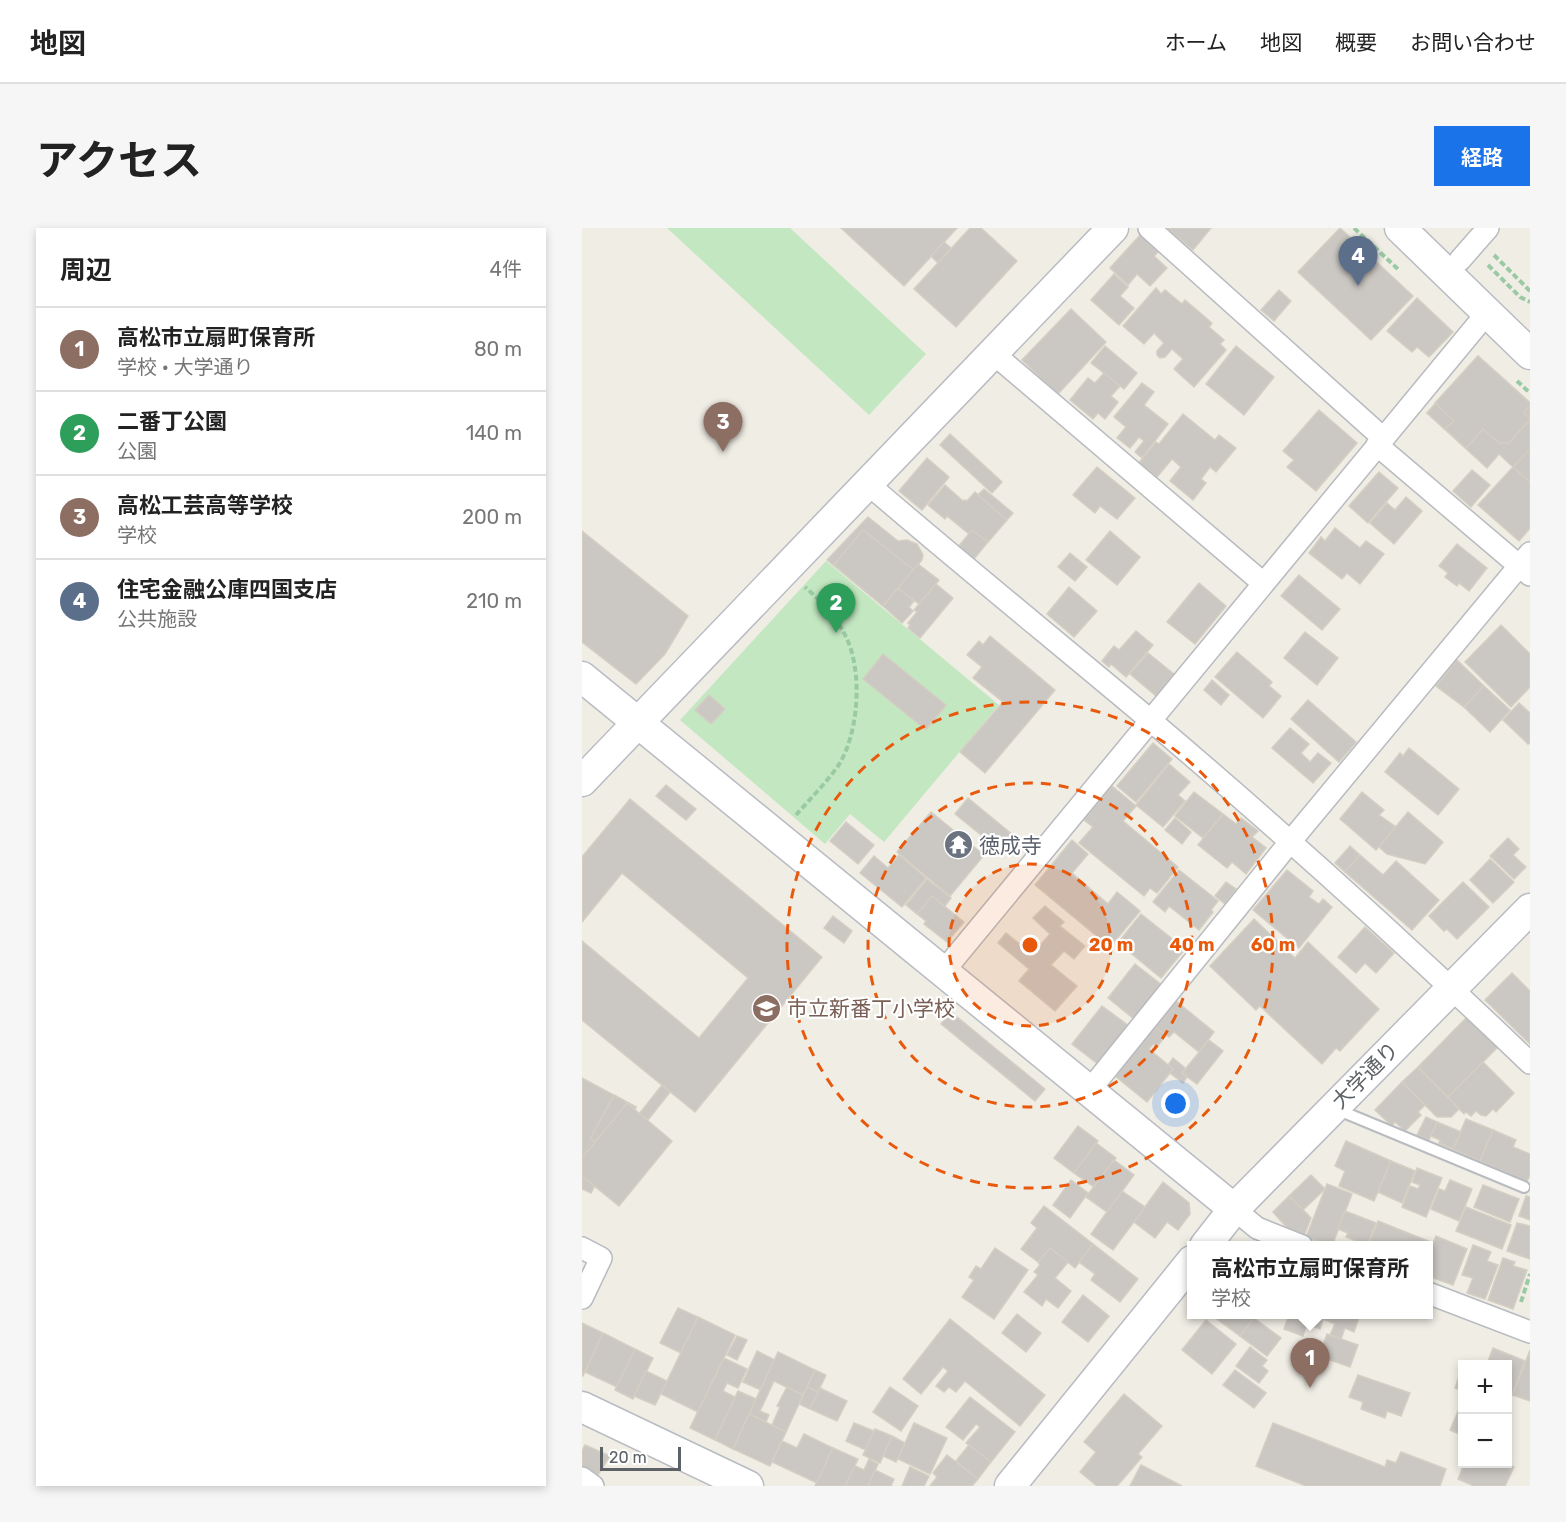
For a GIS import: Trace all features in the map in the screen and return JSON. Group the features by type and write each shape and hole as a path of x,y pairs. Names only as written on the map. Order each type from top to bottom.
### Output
{"street":[{"path":"582,781 1113,228"},
{"path":"1089,1091 1290,842 1526,564 1380,442 1149,228"},
{"path":"1400,228 1530,354"},
{"path":"1426,228 1475,243 1530,326"},
{"path":"943,972 1487,313"},
{"path":"994,354 1263,583"},
{"path":"868,484 1150,720 1290,842 1530,1062"},
{"path":"582,677 1257,1228 1291,1241"},
{"name":"大学通り","path":"1207,1241 1234,1209 1530,909"},
{"path":"582,1248 601,1258 582,1298"},
{"path":"1010,1486 1187,1266"},
{"path":"1433,1295 1522,1329"},
{"path":"582,1407 748,1486"},
{"path":"582,1478 593,1486"}],"lane":[{"path":"1333,1108 1524,1187"}],"path":[{"path":"1475,243 1530,291"},
{"path":"790,822 839,765 851,738 857,701 856,674 847,638 833,617 801,582"},
{"path":"1522,1329 1530,1274"}],"green space":[{"path":"667,228 790,228 926,354 869,415"},
{"path":"826,561 999,705 884,842 850,814 825,844 680,720"}],"building":[{"path":"841,228 957,228 904,286"},
{"path":"970,228 981,228 1017,261 956,327 914,289"},
{"path":"1169,228 1211,228 1193,250"},
{"path":"1340,228 1413,296 1371,340 1298,272"},
{"path":"1140,235 1158,252 1154,256 1167,268 1150,286 1137,274 1128,285 1110,268"},
{"path":"944,242 951,248 938,263 931,256"},
{"path":"1114,274 1128,287 1120,296 1134,308 1119,325 1091,300"},
{"path":"1156,288 1161,294 1165,290 1182,304 1185,300 1212,323 1209,327 1224,340 1220,344 1226,350 1194,387 1174,369 1183,359 1172,349 1165,357 1160,358 1157,355 1157,351 1164,343 1154,333 1144,344 1123,326"},
{"path":"1279,290 1291,301 1274,321 1261,310"},
{"path":"1417,298 1453,332 1429,357 1417,347 1412,352 1387,331"},
{"path":"1071,309 1106,342 1058,394 1022,360"},
{"path":"1105,346 1137,373 1124,389 1091,363"},
{"path":"1236,346 1274,377 1244,415 1206,384"},
{"path":"1478,356 1530,403 1530,446 1525,441 1499,443 1483,429 1466,448 1427,413"},
{"path":"1478,356 1530,403 1530,528 1519,541 1478,505 1513,467 1499,454 1487,468 1427,413"},
{"path":"1478,356 1530,403 1524,413 1530,419 1509,443 1499,443 1483,429 1466,448 1445,429 1454,421 1435,403"},
{"path":"1104,373 1120,386 1111,396 1118,402 1105,419 1098,413 1093,419 1070,400 1088,378 1095,383"},
{"path":"1142,383 1154,392 1144,405 1168,424 1142,458 1135,452 1144,441 1139,437 1130,448 1117,438 1126,427 1114,417"},
{"path":"1319,410 1357,443 1316,491 1287,467 1294,460 1283,451"},
{"path":"1183,414 1215,440 1219,435 1236,448 1216,472 1210,467 1201,479 1206,483 1193,500 1170,481 1181,467 1172,459 1157,477 1139,463 1156,442 1159,444"},
{"path":"950,434 1002,482 992,493 940,445"},
{"path":"1530,449 1530,482 1513,467"},
{"path":"927,458 949,477 922,510 899,491"},
{"path":"1097,467 1135,498 1117,519 1100,506 1095,513 1073,495"},
{"path":"1472,470 1490,485 1471,507 1453,491"},
{"path":"1379,472 1398,488 1368,523 1349,506"},
{"path":"945,485 963,501 967,501 975,492 1007,520 988,542 972,530 969,534 947,516 945,519 928,505"},
{"path":"984,489 1013,513 1007,520 978,495"},
{"path":"1406,497 1422,511 1394,544 1370,523 1387,503 1395,510"},
{"path":"868,517 898,541 907,540 917,544 923,555 922,560 883,606 827,560"},
{"path":"1335,528 1360,548 1366,541 1384,554 1360,584 1347,573 1342,579 1309,553 1321,537 1325,541"},
{"path":"863,530 914,570 883,606 834,565"},
{"path":"972,530 988,542 974,559 959,546"},
{"path":"582,531 688,616 665,654 636,684 582,642"},
{"path":"1110,531 1140,557 1117,585 1086,560"},
{"path":"1457,544 1487,568 1469,591 1459,583 1457,586 1445,577 1448,573 1439,566"},
{"path":"1070,553 1087,567 1075,581 1058,567"},
{"path":"918,564 939,580 919,604 898,588"},
{"path":"1299,575 1340,609 1322,630 1281,596"},
{"path":"1199,583 1226,606 1195,644 1167,622"},
{"path":"936,584 953,598 920,638 908,628 910,625 908,623 917,612 914,610"},
{"path":"1069,587 1097,611 1074,637 1047,614"},
{"path":"898,588 914,601 909,607 913,611 902,623 883,606"},
{"path":"1501,625 1530,654 1530,687 1511,707 1465,662"},
{"path":"1136,631 1153,645 1126,677 1111,664 1109,667 1102,661 1114,646 1119,650"},
{"path":"1305,632 1338,658 1317,685 1284,658"},
{"path":"990,636 1055,690 985,773 960,752 1003,702 973,678 982,667 967,655 979,641 983,645"},
{"path":"1237,652 1272,682 1269,686 1281,696 1263,718 1215,677"},
{"path":"1148,653 1174,674 1156,696 1130,674"},
{"path":"883,654 946,705 926,730 863,679"},
{"path":"1457,660 1484,686 1464,707 1436,686"},
{"path":"1212,680 1229,695 1221,705 1204,690"},
{"path":"1484,686 1510,710 1490,732 1464,707"},
{"path":"709,695 725,709 711,724 695,710"},
{"path":"1308,700 1356,742 1339,762 1291,719"},
{"path":"1519,703 1530,713 1530,743 1528,744 1503,720"},
{"path":"1290,728 1309,744 1301,753 1310,762 1318,753 1331,763 1313,783 1272,748"},
{"path":"1153,743 1172,759 1136,802 1117,786"},
{"path":"1409,748 1459,789 1438,815 1385,772 1400,753 1403,756"},
{"path":"1169,764 1190,782 1178,795 1185,801 1163,827 1136,805"},
{"path":"666,785 696,809 686,820 656,796"},
{"path":"1112,786 1136,806 1123,821 1178,867 1157,893 1150,888 1144,896 1079,843 1093,827 1084,820"},
{"path":"1194,792 1223,814 1203,838 1175,816"},
{"path":"1362,792 1384,810 1379,815 1396,827 1376,850 1340,819"},
{"path":"968,798 1013,835 1001,851 955,814"},
{"path":"630,799 822,957 695,1112 582,1020 582,941 699,1038 748,978 622,873 582,922 582,857"},
{"path":"931,812 984,855 950,896 897,852"},
{"path":"1408,812 1443,842 1425,864 1387,854 1379,847"},
{"path":"1223,814 1236,824 1241,818 1258,831 1252,837 1266,848 1246,874 1232,862 1227,868 1198,845"},
{"path":"1175,818 1191,832 1182,844 1165,830"},
{"path":"846,822 874,845 858,864 830,841"},
{"path":"1508,838 1519,849 1513,855 1526,867 1514,879 1490,856"},
{"path":"1072,840 1088,854 1072,873 1108,904 1117,892 1140,911 1110,947 1035,885"},
{"path":"1350,846 1360,855 1345,872 1335,863"},
{"path":"899,855 926,878 902,907 860,873 874,856 888,868"},
{"path":"1360,855 1383,875 1396,861 1439,900 1412,930 1345,872"},
{"path":"1490,859 1514,882 1493,903 1470,880"},
{"path":"1179,870 1218,901 1211,910 1213,912 1199,930 1169,906 1165,912 1153,902"},
{"path":"1287,870 1313,891 1309,897 1319,904 1323,899 1332,907 1299,948 1253,910"},
{"path":"927,879 951,898 945,906 932,896 917,914 906,905"},
{"path":"1226,882 1236,889 1225,904 1215,896"},
{"path":"1463,882 1489,907 1457,939 1447,929 1444,931 1429,916"},
{"path":"932,896 964,922 947,942 924,924 926,921 917,914"},
{"path":"1045,906 1064,922 1060,926 1085,946 1074,959 1064,951 1051,965 1077,986 1055,1011 1019,981 1029,969 998,943 1006,933 1032,954 1050,934 1033,918"},
{"path":"1141,914 1185,949 1161,978 1127,950 1130,947 1121,939"},
{"path":"833,916 852,931 844,943 824,928"},
{"path":"1254,919 1295,958 1308,942 1379,1009 1340,1051 1336,1048 1322,1064 1260,1006 1256,1010 1210,966"},
{"path":"1365,927 1394,953 1376,973 1365,963 1356,973 1338,957"},
{"path":"1135,964 1162,985 1134,1019 1108,998"},
{"path":"1512,973 1530,991 1530,1044 1485,1000"},
{"path":"1176,1001 1214,1032 1199,1052 1174,1032 1169,1037 1155,1027"},
{"path":"1102,1006 1129,1026 1098,1064 1072,1044"},
{"path":"951,1012 1045,1089 1035,1101 941,1024"},
{"path":"1467,1017 1498,1047 1448,1097 1418,1067"},
{"path":"1155,1027 1166,1035 1157,1047 1153,1044 1149,1049 1173,1069 1147,1102 1115,1076"},
{"path":"1209,1040 1223,1051 1197,1084 1182,1073"},
{"path":"1173,1058 1185,1068 1182,1073 1187,1077 1183,1083 1170,1073 1173,1069 1168,1065"},
{"path":"1483,1062 1514,1093 1496,1112 1493,1109 1486,1116 1476,1111 1471,1116 1466,1112 1464,1114 1448,1097"},
{"path":"1418,1067 1459,1109 1451,1117 1437,1117 1402,1082"},
{"path":"582,1078 636,1107 591,1193 582,1189"},
{"path":"1402,1082 1425,1105 1418,1112 1421,1115 1405,1131 1395,1122 1392,1126 1375,1110"},
{"path":"662,1085 670,1092 648,1120 639,1114"},
{"path":"614,1095 636,1107 613,1151 590,1139"},
{"path":"627,1103 672,1141 619,1206 582,1176 582,1158"},
{"path":"1426,1117 1437,1122 1429,1140 1417,1135"},
{"path":"1466,1119 1493,1130 1480,1161 1453,1149"},
{"path":"1437,1122 1461,1132 1453,1149 1439,1143 1440,1140 1431,1136"},
{"path":"1078,1126 1098,1141 1074,1173 1054,1158"},
{"path":"1493,1130 1516,1140 1513,1147 1530,1154 1530,1175 1527,1181 1480,1161"},
{"path":"1346,1141 1391,1161 1374,1201 1339,1186 1345,1171 1335,1166"},
{"path":"1096,1143 1116,1158 1094,1187 1074,1173"},
{"path":"1114,1160 1134,1175 1107,1212 1086,1197"},
{"path":"1391,1161 1415,1171 1402,1203 1378,1192"},
{"path":"1417,1168 1442,1178 1426,1217 1402,1207 1410,1186 1418,1189 1420,1185 1412,1182"},
{"path":"1311,1175 1325,1189 1303,1210 1289,1196"},
{"path":"1071,1180 1088,1193 1070,1218 1053,1205"},
{"path":"1450,1180 1472,1189 1459,1221 1431,1209 1439,1189 1445,1191"},
{"path":"1163,1182 1189,1203 1190,1214 1178,1230 1167,1222 1155,1238 1134,1222"},
{"path":"1327,1184 1352,1194 1334,1241 1318,1241 1306,1237"},
{"path":"1483,1185 1519,1199 1510,1222 1474,1207"},
{"path":"1122,1191 1145,1207 1113,1250 1091,1234"},
{"path":"1289,1196 1311,1218 1304,1236 1290,1231 1273,1212"},
{"path":"1526,1196 1530,1197 1530,1220 1519,1216"},
{"path":"1044,1206 1093,1244 1075,1268 1050,1248 1038,1262 1021,1249 1037,1228 1031,1223"},
{"path":"1466,1207 1511,1225 1502,1249 1456,1231"},
{"path":"1345,1211 1376,1223 1369,1241 1356,1241 1346,1237 1348,1233 1338,1229"},
{"path":"1378,1221 1428,1241 1370,1241"},
{"path":"1517,1223 1530,1226 1530,1259 1507,1251"},
{"path":"1436,1236 1467,1249 1453,1285 1433,1278 1433,1243"},
{"path":"1093,1244 1138,1279 1120,1302 1091,1280 1095,1274 1079,1262"},
{"path":"1473,1245 1491,1252 1487,1261 1498,1265 1485,1299 1467,1293 1473,1278 1462,1275"},
{"path":"995,1248 1028,1270 994,1319 962,1297 974,1280 969,1277 976,1266 981,1269"},
{"path":"1050,1248 1068,1262 1055,1278 1071,1291 1058,1308 1046,1299 1042,1306 1024,1292 1038,1275 1034,1272 1040,1265 1038,1262"},
{"path":"1503,1258 1515,1262 1513,1266 1527,1270 1513,1309 1488,1300"},
{"path":"1083,1295 1109,1316 1088,1342 1062,1322"},
{"path":"678,1308 698,1317 681,1353 660,1343"},
{"path":"1017,1314 1041,1333 1026,1352 1002,1333"},
{"path":"698,1317 735,1335 698,1412 661,1394"},
{"path":"950,1319 1045,1395 1020,1426 965,1381 956,1392 949,1387 944,1392 936,1386 948,1371 943,1367 921,1394 903,1379"},
{"path":"1217,1319 1253,1319 1240,1336"},
{"path":"1255,1319 1281,1338 1267,1356 1240,1336"},
{"path":"1287,1319 1323,1319 1320,1329 1307,1324 1303,1336 1284,1329"},
{"path":"1323,1319 1358,1319 1354,1332 1345,1328 1341,1339 1330,1335 1335,1324"},
{"path":"1206,1320 1236,1344 1212,1374 1182,1350"},
{"path":"582,1323 603,1333 583,1376 582,1375"},
{"path":"603,1333 635,1349 617,1387 585,1372"},
{"path":"1327,1334 1358,1345 1350,1367 1319,1356"},
{"path":"737,1336 747,1340 737,1360 727,1355"},
{"path":"1250,1347 1267,1360 1262,1366 1268,1371 1259,1383 1236,1366"},
{"path":"1493,1348 1525,1361 1512,1395 1512,1360 1488,1360"},
{"path":"635,1349 653,1358 633,1399 615,1390"},
{"path":"1530,1350 1530,1401 1513,1395"},
{"path":"757,1351 775,1360 761,1390 743,1382"},
{"path":"778,1352 815,1370 803,1395 774,1381 760,1411 769,1415 766,1422 749,1414"},
{"path":"724,1358 747,1369 738,1388 727,1383 723,1391 735,1397 715,1440 690,1428"},
{"path":"815,1370 826,1375 818,1392 807,1387"},
{"path":"1235,1370 1266,1393 1254,1408 1223,1385"},
{"path":"646,1371 667,1381 655,1405 634,1396"},
{"path":"1358,1375 1410,1393 1401,1416 1387,1411 1385,1418 1361,1409 1363,1402 1349,1397"},
{"path":"787,1387 803,1395 786,1432 772,1425 780,1407 777,1406"},
{"path":"807,1387 818,1392 810,1409 799,1404"},
{"path":"890,1387 918,1406 901,1431 873,1412"},
{"path":"820,1388 847,1401 837,1421 810,1409"},
{"path":"738,1391 756,1399 733,1449 715,1440"},
{"path":"1124,1394 1162,1426 1138,1454 1142,1457 1117,1486 1097,1486 1080,1472 1096,1452 1084,1442"},
{"path":"970,1397 1015,1432 991,1462 966,1443 980,1427 976,1424 963,1440 946,1427"},
{"path":"1458,1411 1458,1433 1450,1430"},
{"path":"749,1414 786,1432 770,1466 733,1449"},
{"path":"854,1423 874,1431 866,1450 846,1441"},
{"path":"914,1423 947,1438 930,1474 898,1459"},
{"path":"1273,1423 1385,1467 1387,1460 1396,1463 1401,1452 1446,1469 1440,1486 1306,1486 1256,1466"},
{"path":"875,1429 892,1436 880,1463 863,1455"},
{"path":"804,1434 833,1448 817,1483 772,1462 782,1441 797,1448"},
{"path":"892,1436 905,1443 896,1462 883,1456"},
{"path":"585,1445 610,1456 598,1475 582,1467 582,1451"},
{"path":"969,1445 991,1462 978,1479 956,1461"},
{"path":"833,1448 858,1459 845,1486 815,1486"},
{"path":"947,1455 978,1479 972,1486 930,1486 937,1477 933,1473"},
{"path":"869,1459 878,1464 868,1486 845,1486 855,1466 864,1470"},
{"path":"1141,1465 1182,1486 1130,1486"},
{"path":"910,1467 929,1476 924,1486 902,1486"},
{"path":"1514,1467 1505,1486 1474,1486 1458,1479 1462,1468"},
{"path":"875,1470 894,1479 891,1486 868,1486"}],"place":[{"name":"住宅金融公庫四国支店","path":"1358,286"},
{"name":"高松工芸高等学校","path":"723,452"},
{"name":"二番丁公園","path":"836,633"},
{"name":"徳成寺","path":"958,845"},
{"name":"市立新番丁小学校","path":"766,1008"},
{"name":"高松市立扇町保育所","path":"1310,1388"}]}
